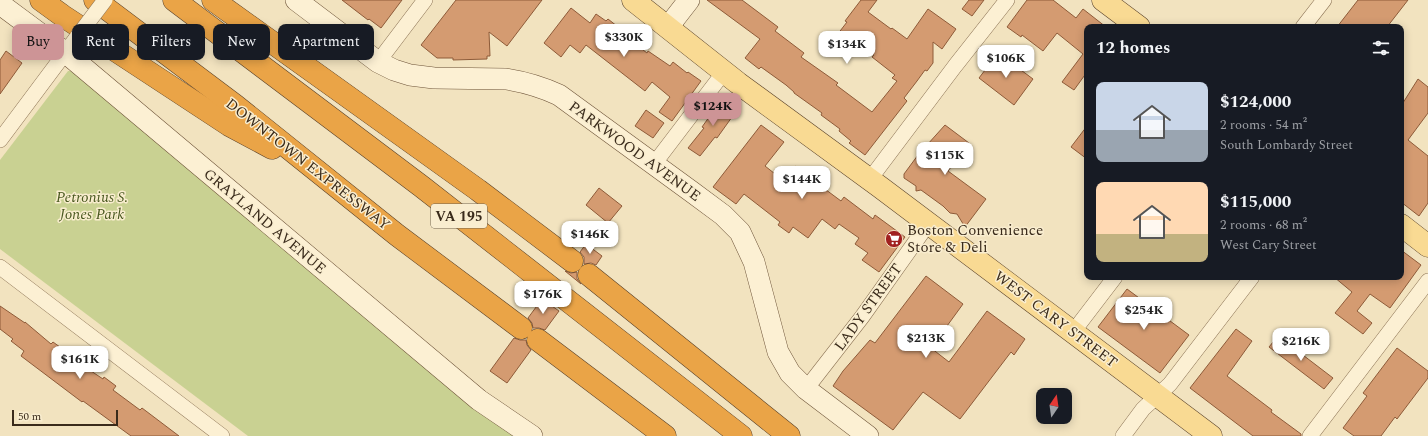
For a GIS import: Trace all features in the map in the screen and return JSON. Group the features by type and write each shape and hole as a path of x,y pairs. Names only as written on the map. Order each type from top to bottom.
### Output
{"highway":[{"path":"41,0 229,125 324,176"},
{"name":"DOWNTOWN EXPRESSWAY","path":"95,0 236,106 397,235 665,436"},
{"name":"VA 195","path":"174,0 421,186 741,436"},
{"path":"213,0 278,46"},
{"path":"223,0 278,46"},
{"path":"297,60 478,190 581,268 789,436"}],"main road":[{"name":"WEST CARY STREET","path":"633,0 724,72 870,179 1211,436"},
{"path":"1103,0 1135,24"},
{"path":"1404,227 1428,246"}],"street":[{"path":"0,140 105,0"},
{"name":"PARKWOOD AVENUE","path":"296,0 378,62 394,70 410,75 434,78 506,79 536,85 559,94 723,215 740,232 754,262 778,352 790,373 806,389 868,436"},
{"path":"378,62 425,0"},
{"path":"668,28 689,0"},
{"path":"870,179 1007,0"},
{"path":"1305,24 1324,0"},
{"name":"GRAYLAND AVENUE","path":"0,4 71,45 479,400 532,436"},
{"path":"654,164 724,72"},
{"name":"LADY STREET","path":"806,389 862,317 928,224"},
{"path":"0,267 219,435"},
{"path":"1073,332 1113,280"},
{"path":"1123,436 1143,409 1170,384 1250,280"},
{"path":"1310,436 1428,281"}],"green space":[{"name":"Petronius S. Jones Park","path":"68,71 74,71 518,436 248,436 0,249 0,160"}],"building":[{"path":"342,0 402,0 381,28"},
{"path":"456,0 542,0 507,46 489,32 490,56 487,56 487,59 453,60 453,58 437,58 421,45"},
{"path":"707,0 742,0 778,27 775,31 804,53 801,57 838,83 836,85 872,112 897,81 892,78 895,75 872,57 874,55 857,51 837,35 847,22 845,21 861,0 877,0 868,12 907,39 928,9 956,29 942,49 933,42 933,63 927,71 925,70 904,98 907,101 865,155 849,143 851,141 839,131 840,129 821,115 822,113 761,67 759,69 745,58 760,39"},
{"path":"969,0 984,0 972,16 962,9"},
{"path":"1027,0 1053,0 1076,18 1083,9 1102,24 1084,24 1084,76 1074,90 1062,82 1083,54 1057,33 1043,51 1022,35 1021,37 1007,27"},
{"path":"1358,0 1408,0 1389,24 1339,24"},
{"path":"571,8 590,23 596,14 606,21 608,19 627,34 625,36 647,53 648,51 670,66 673,62 687,73 688,72 701,81 672,121 659,112 670,97 652,82 645,91 586,45 580,53 570,45 561,57 544,43"},
{"path":"6,51 12,56 12,60 18,60 22,63 0,94 0,60"},
{"path":"998,53 1033,79 1014,105 979,78"},
{"path":"1418,79 1428,87 1428,113 1408,140 1428,156 1428,203 1419,216 1404,204 1404,101"},
{"path":"722,99 737,110 717,138 715,137 700,156 688,148 704,128 702,127"},
{"path":"646,110 664,123 653,138 635,126"},
{"path":"761,125 784,142 765,166 784,181 795,166 841,201 844,197 873,219 875,215 905,237 879,272 862,260 868,253 855,244 859,238 839,224 835,229 822,219 808,238 793,227 789,233 778,225 780,222 744,194 736,204 713,187"},
{"path":"945,125 969,143 948,171 986,199 965,227 957,214 950,213 921,190 916,191 916,186 904,178 904,174 918,155"},
{"path":"1084,130 1084,157 1071,147"},
{"path":"599,188 622,206 608,223 586,205"},
{"path":"586,244 602,256 596,265 591,263 584,264 584,257 580,252"},
{"path":"1404,252 1421,265 1390,308 1370,294 1357,311 1372,323 1363,334 1335,313 1352,292 1338,280 1404,280"},
{"path":"565,271 571,273 577,272 577,279 581,284"},
{"path":"926,276 963,304 931,348 949,362 987,311 1025,339 1014,355 1011,352 960,419 923,392 893,430 833,386 843,371 870,340 875,343"},
{"path":"1127,289 1189,335 1160,373 1098,327"},
{"path":"542,299 559,311 545,330 533,328 532,323 528,318"},
{"path":"0,306 25,322 51,344 53,342 64,350 65,349 77,358 76,360 94,373 103,379 104,377 116,386 113,390 140,410 142,408 179,436 131,436 83,401 82,402 21,356 24,351 11,341 13,339 0,329"},
{"path":"1236,329 1252,341 1227,376 1272,410 1271,412 1301,434 1301,436 1253,436 1190,388"},
{"path":"1278,336 1333,378 1324,389 1269,347"},
{"path":"514,338 526,340 527,345 531,350 507,383 490,371"},
{"path":"1397,348 1428,371 1428,378 1397,419 1395,417 1381,436 1354,436 1343,428 1367,396 1363,393"}],"place":[{"name":"Boston Convenience Store & Deli","path":"894,239"}]}
